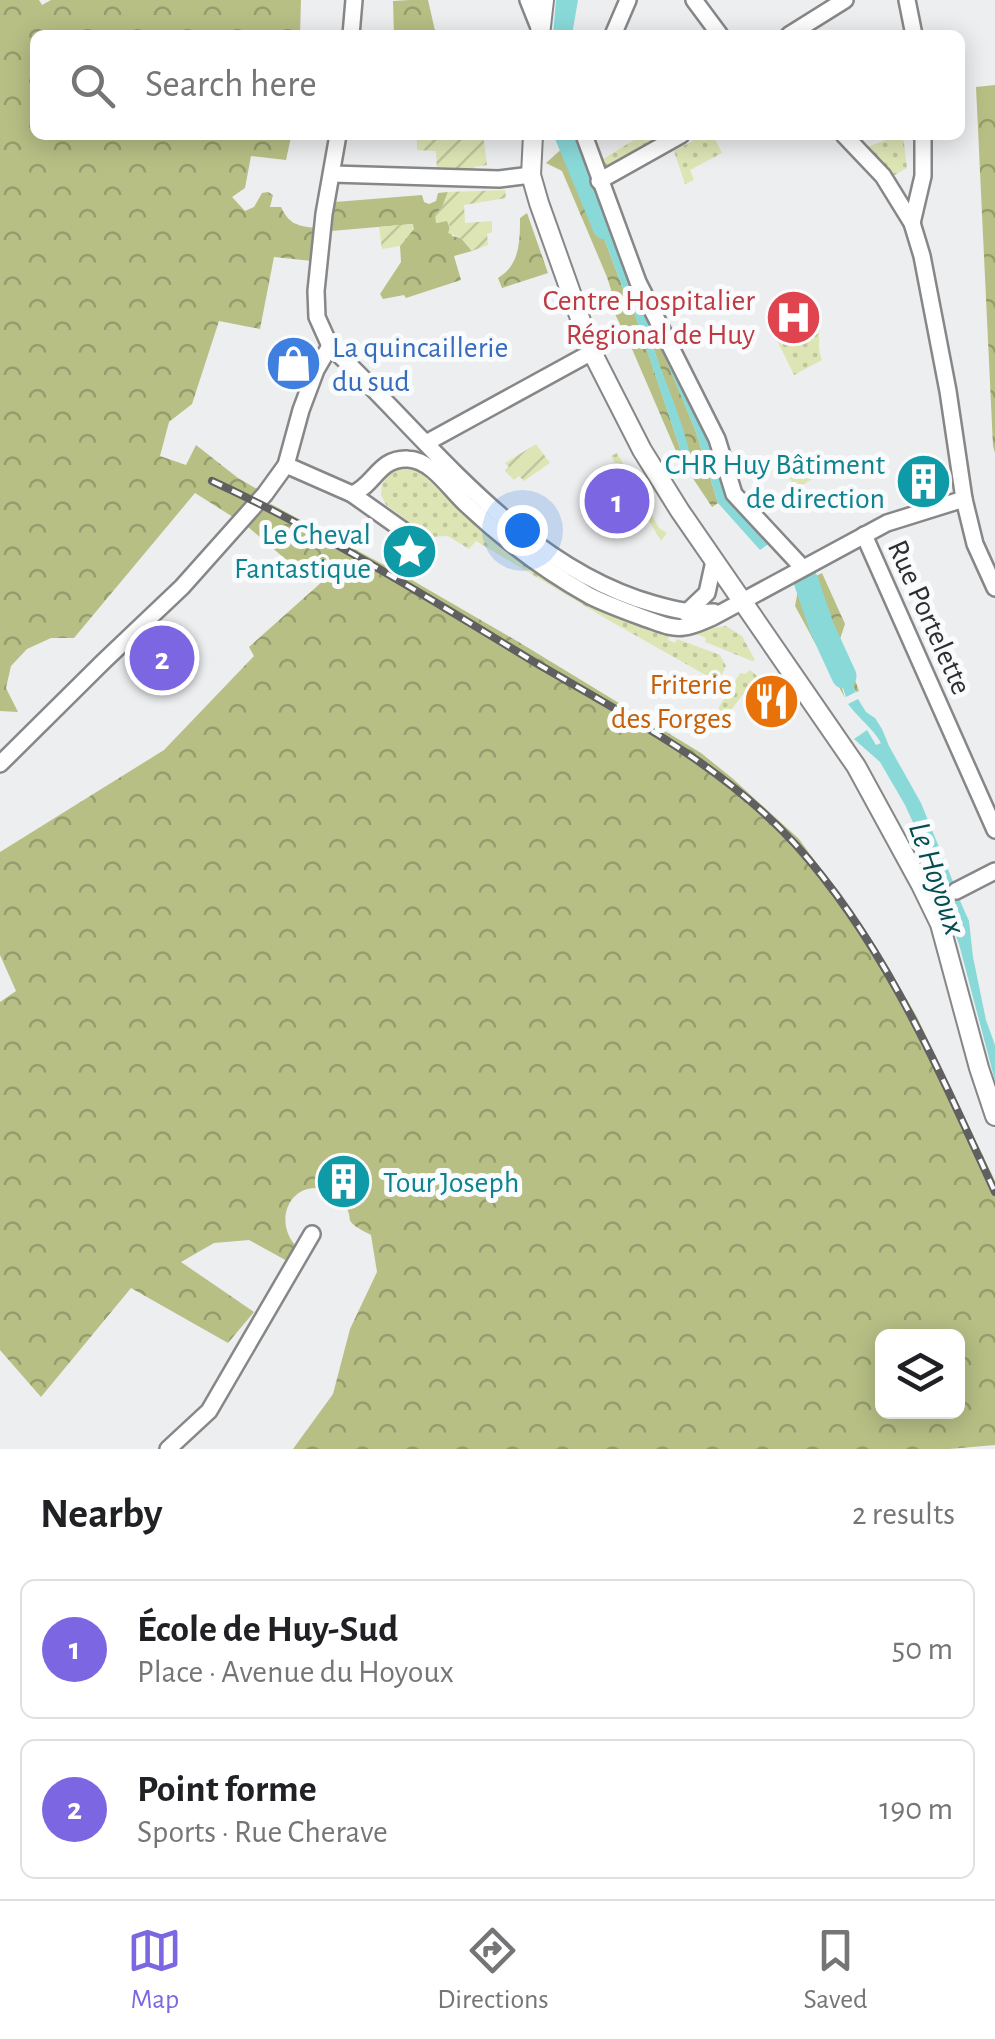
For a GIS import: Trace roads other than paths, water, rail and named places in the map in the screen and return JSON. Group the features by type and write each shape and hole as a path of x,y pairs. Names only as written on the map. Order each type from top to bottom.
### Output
{"main road":[{"path":"540,30 544,0"},
{"path":"533,140 532,175 560,268 592,352 642,450 856,766 930,904 948,950 995,1116"}],"street":[{"path":"352,30 354,0"},
{"path":"528,0 539,30"},
{"path":"615,30 628,0"},
{"path":"694,0 716,30"},
{"path":"797,30 845,0"},
{"path":"907,0 913,30"},
{"path":"337,140 316,291 318,316 330,346 490,507 563,562 618,593 686,613 719,612"},
{"path":"586,140 638,282 717,439 734,494 802,567"},
{"path":"599,180 671,140"},
{"path":"849,140 883,176 912,223 927,283 964,499 975,544 995,588"},
{"path":"912,223 923,176 923,140"},
{"path":"332,174 499,179 532,175"},
{"path":"0,764 182,588 286,466 311,383 330,346"},
{"path":"426,442 592,352"},
{"path":"352,494 365,487 386,464 405,458 414,460 428,467 468,506 524,551 590,596 671,627 687,628 888,523 964,499"},
{"path":"286,466 352,494 407,533"},
{"name":"Rue Portelette","path":"864,536 995,830"},
{"path":"686,613 707,593 714,561"},
{"path":"956,891 995,871"},
{"path":"168,1449 209,1411 312,1234"}],"water":[{"path":"556,0 578,0 573,30 553,30"},
{"path":"596,192 695,407 728,497 770,543 760,550 718,503 696,432 659,343 655,342 653,347 688,446 694,480 679,458 680,448 631,303 589,199"},
{"path":"831,646 839,652 856,692 846,697 830,650"},
{"path":"858,699 882,729 921,803 956,889 941,896 934,868 905,805 880,762 854,739 867,730 876,745 881,743 848,704"},
{"path":"957,894 969,921 986,1020 995,1045 995,1081 959,944 943,901"}],"waterway":[{"name":"Le Hoyoux","path":"569,140 605,227"},
{"name":"Le Hoyoux","path":"806,581 844,676"}],"railway":[{"path":"212,481 336,545 639,723 706,767 768,817 828,884 884,967 931,1055 995,1192"}],"place":[{"name":"Centre Hospitalier Régional de Huy","path":"794,317"},
{"name":"La quincaillerie du sud","path":"293,364"},
{"name":"CHR Huy Bâtiment de direction","path":"924,481"},
{"name":"École de Huy-Sud","path":"617,501"},
{"name":"Le Cheval Fantastique","path":"410,551"},
{"name":"Point forme","path":"162,658"},
{"name":"Friterie des Forges","path":"771,701"},
{"name":"Tour Joseph","path":"344,1182"}]}
